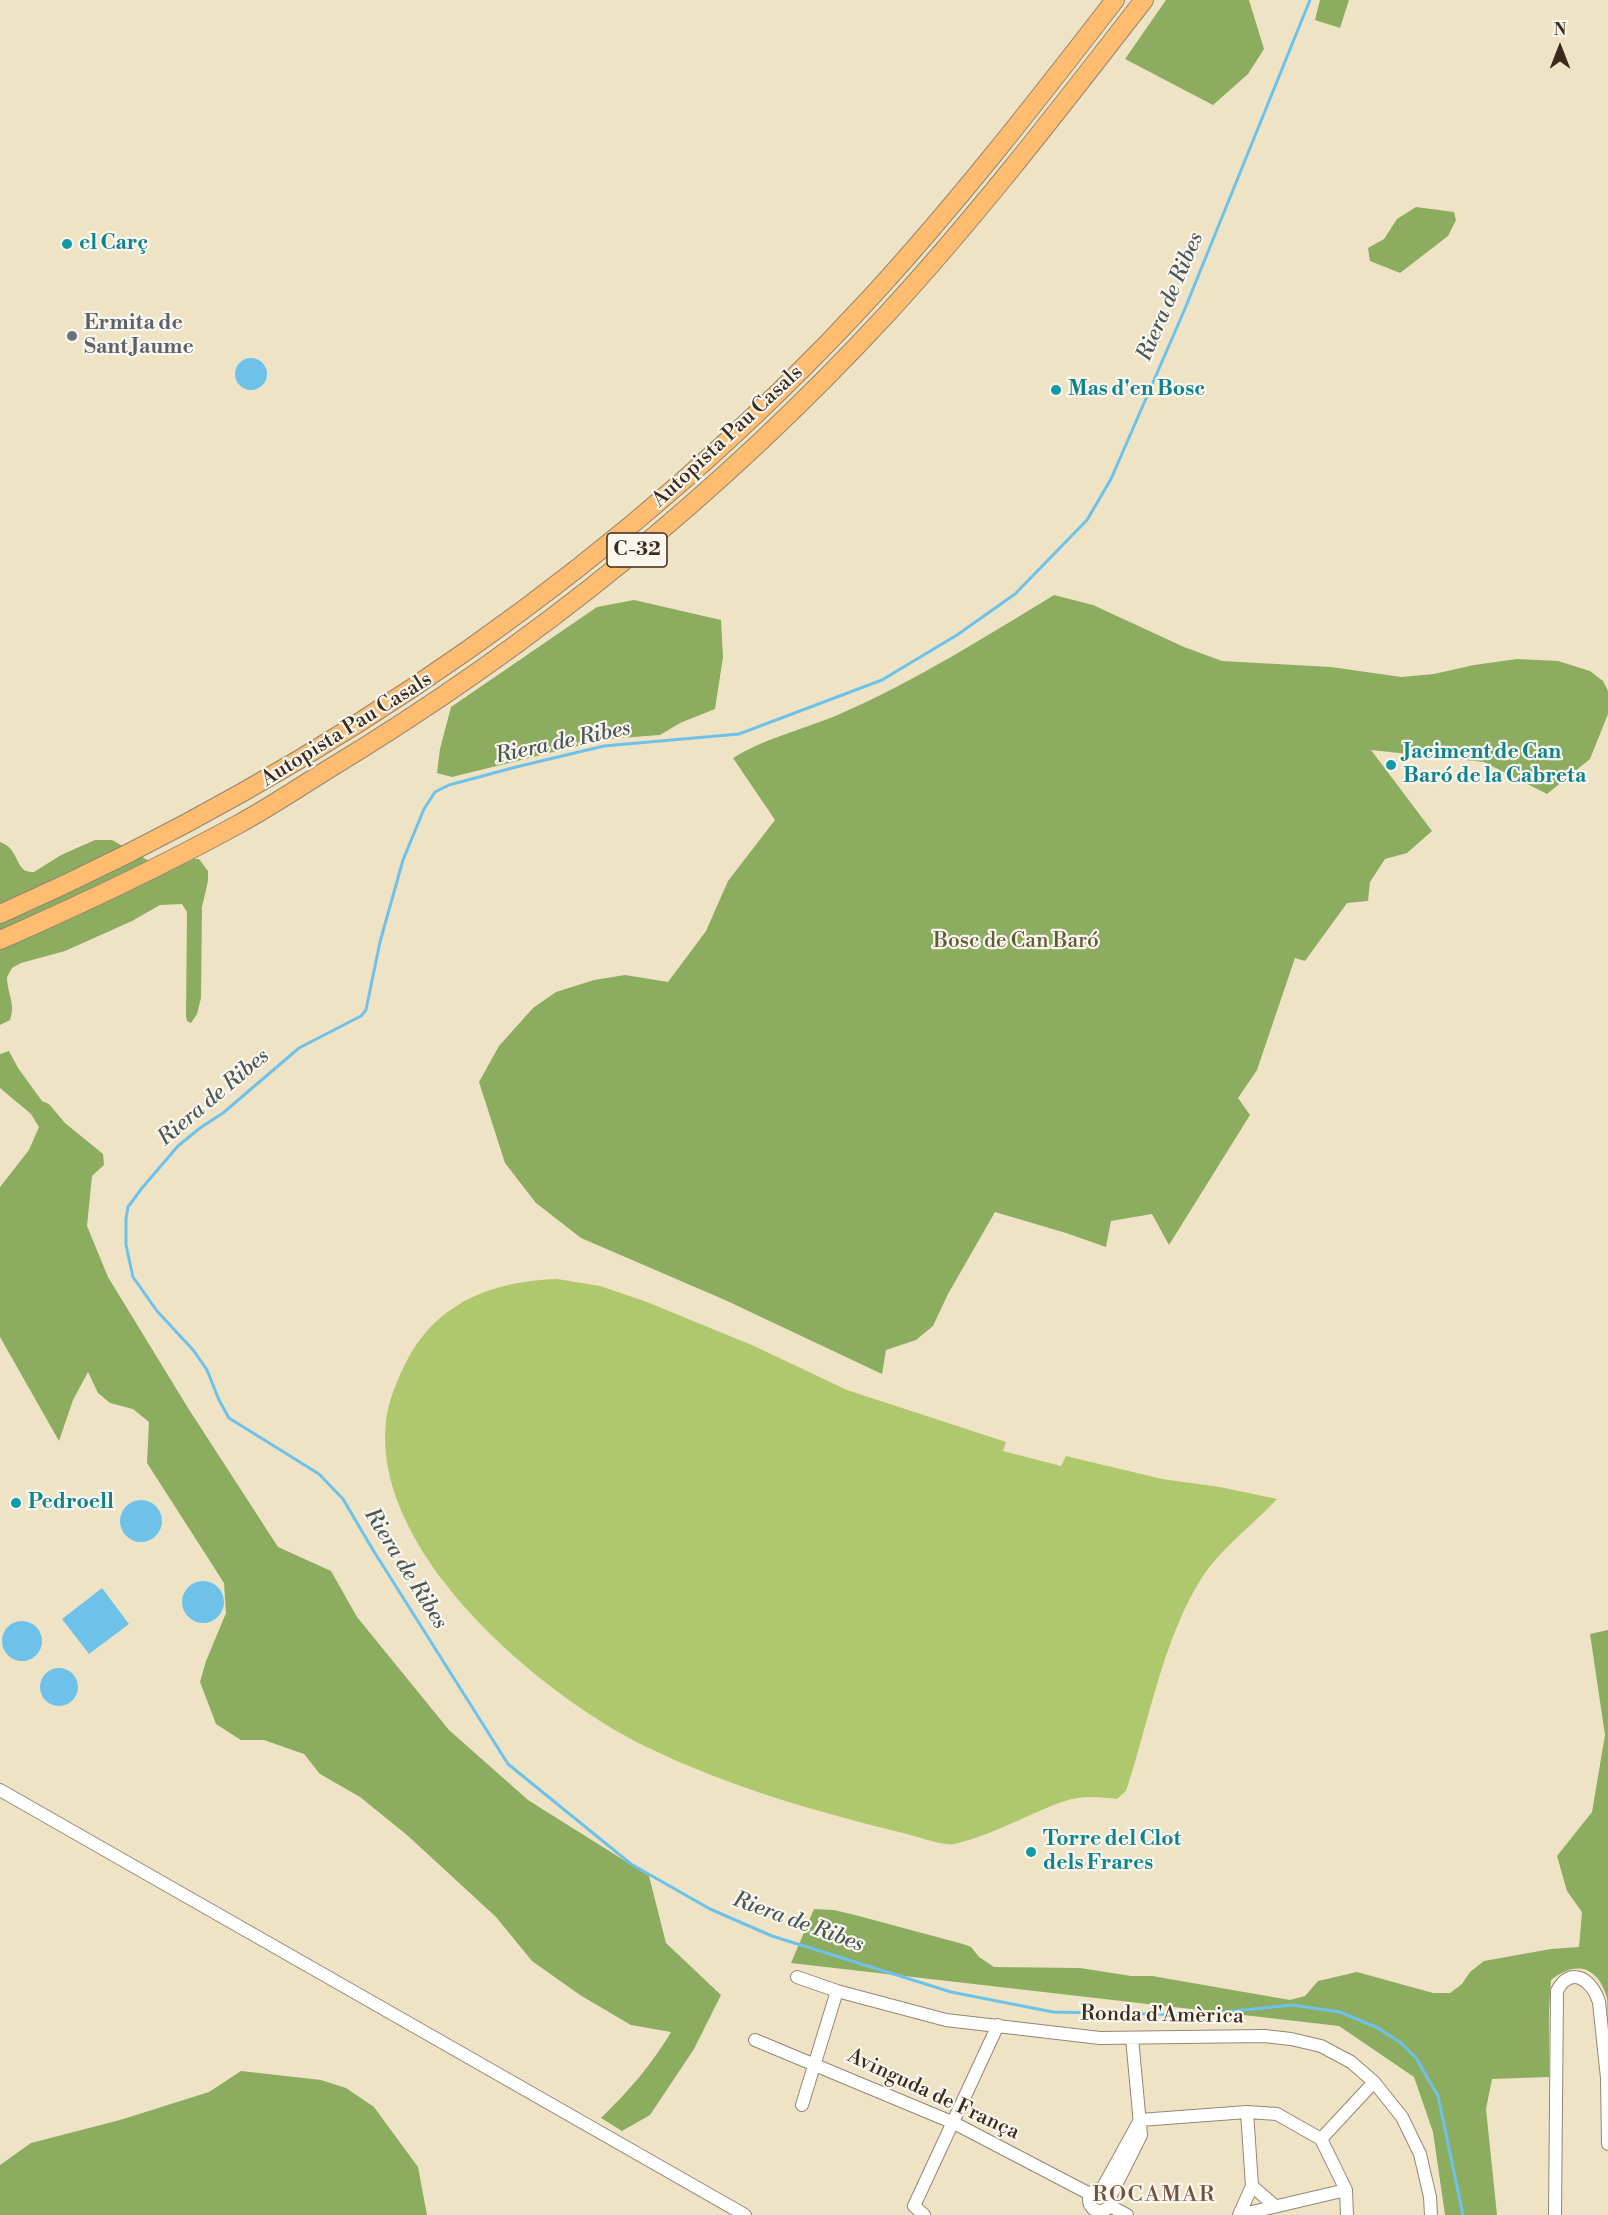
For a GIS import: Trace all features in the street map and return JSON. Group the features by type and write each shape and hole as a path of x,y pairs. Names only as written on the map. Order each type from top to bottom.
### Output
{"highway":[{"name":"Autopista Pau Casals","path":"0,914 77,880 158,840 305,757 458,657 605,546 724,443 779,391 871,296 1016,128 1115,0"},
{"name":"Autopista Pau Casals","path":"0,940 82,904 240,823 381,738 470,679 628,558 740,461 885,316 982,205 1144,0"}],"street":[{"path":"0,1790 746,2215"},
{"name":"Ronda d'Amèrica","path":"797,1977 837,1991 946,2020 1100,2038 1235,2036 1291,2039 1321,2046 1351,2062 1374,2082 1402,2117 1420,2154 1430,2197 1431,2215"},
{"path":"1555,2215 1557,1991 1561,1983 1580,1977 1592,1985 1599,2002 1606,2054 1608,2144"},
{"path":"802,2105 837,1991"},
{"path":"924,2215 914,2206 998,2025"},
{"path":"1126,2215 1108,2196 1098,2189 1092,2209 1103,2211 1108,2196 1140,2120 1132,2038"},
{"name":"Avinguda de França","path":"755,2040 954,2123 1092,2209"},
{"path":"1321,2139 1374,2082"},
{"path":"1140,2120 1247,2112 1277,2114 1321,2139 1346,2190 1347,2215"},
{"path":"1239,2215 1252,2186 1247,2112"},
{"path":"1252,2186 1275,2206"},
{"path":"1239,2215 1346,2190"}],"green space":[{"path":"1166,0 1249,0 1264,49 1248,74 1213,105 1125,59"},
{"path":"1320,0 1349,0 1340,28 1315,20"},
{"path":"1416,207 1454,212 1456,220 1448,236 1400,273 1370,261 1368,248 1384,239 1397,219"},
{"name":"Bosc de Can Baró","path":"1054,595 1093,605 1184,647 1222,661 1331,667 1401,677 1434,674 1517,659 1558,661 1590,671 1603,681 1608,691 1608,714 1590,759 1547,794 1484,762 1371,750 1432,831 1407,853 1385,859 1370,882 1368,901 1347,903 1305,961 1295,958 1257,1070 1238,1098 1250,1115 1169,1245 1152,1214 1111,1221 1106,1247 995,1212 948,1294 933,1326 916,1340 886,1350 882,1374 725,1300 581,1238 536,1203 505,1163 479,1082 499,1046 533,1008 556,992 594,980 625,975 668,982 706,931 728,881 775,820 733,758 759,744 828,719 897,687"},
{"path":"634,600 721,620 723,657 715,709 680,723 660,735 606,739 452,777 437,773 440,749 451,707 597,607"},
{"path":"95,840 112,840 151,862 179,866 199,859 208,871 202,907 201,998 197,1014 191,1023 187,1021 187,912 182,904 160,905 132,921 65,951 21,963 12,968 7,977 12,1014 10,1020 0,1025 0,842 7,845 23,869 34,872 61,855"},
{"path":"9,1051 18,1068 42,1101 49,1104 65,1123 103,1154 104,1165 92,1176 87,1226 108,1277 188,1408 278,1547 331,1571 357,1617 449,1730 528,1800 649,1876 666,1943 721,1995 694,2049 650,2115 622,2131 601,2118 639,2077 671,2032 631,2025 580,1995 532,1961 496,1917 407,1835 360,1797 320,1774 304,1754 264,1740 241,1740 216,1724 200,1682 226,1613 224,1583 147,1463 149,1422 133,1409 110,1403 98,1393 88,1372 73,1400 59,1441 0,1337 0,1187 29,1150 39,1127 31,1114 0,1088 0,1054"},
{"path":"557,1279 600,1286 647,1302 754,1346 847,1390 1006,1442 1003,1451 1061,1466 1066,1456 1162,1479 1220,1487 1277,1499 1218,1557 1201,1579 1188,1603 1166,1656 1126,1791 1117,1799 1084,1797 1071,1799 996,1830 954,1844 936,1842 774,1797 681,1763 607,1725 561,1694 514,1656 470,1613 432,1566 404,1516 388,1465 387,1414 397,1382 411,1353 424,1334 439,1319 474,1296 493,1289"},
{"path":"1608,1630 1608,2036 1607,1998 1603,1987 1592,1973 1577,1968 1551,1980 1549,2077 1492,2079 1486,2109 1497,2215 1445,2215 1433,2132 1414,2077 1339,2026 791,1963 814,1909 834,1910 963,1944 971,1947 979,1957 994,1967 1080,1968 1131,1976 1152,1976 1290,2000 1305,1996 1318,1981 1357,1972 1433,1993 1450,1993 1484,1961 1551,1949 1579,1947 1582,1912 1567,1891 1557,1856 1592,1812 1605,1735 1590,1634"},
{"path":"241,2071 321,2080 346,2088 374,2107 418,2167 427,2215 0,2215 0,2165 31,2143 120,2120 209,2092"}],"water":[{"path":"251,358 262,363 267,374 262,385 251,390 240,385 235,374 240,363"},
{"path":"141,1500 156,1506 162,1521 156,1536 141,1542 126,1536 120,1521 126,1506"},
{"path":"203,1581 211,1582 218,1587 223,1594 223,1610 218,1617 211,1622 203,1623 195,1622 188,1617 183,1610 182,1602 183,1594 188,1587 195,1582"},
{"path":"102,1588 129,1624 89,1654 62,1619"},
{"path":"22,1621 36,1627 42,1641 36,1655 22,1661 8,1655 2,1641 8,1627"},
{"path":"59,1668 73,1673 78,1687 73,1701 59,1706 45,1701 40,1687 45,1673"}],"waterway":[{"name":"Riera de Ribes","path":"1310,0 1184,311 1111,479 1087,520 1015,594 957,635 882,680 739,734 604,746 449,785 435,792 424,809 403,860 380,942 366,1010 361,1016 299,1048 223,1113 178,1146 128,1207 126,1245 133,1277 157,1311 194,1351 207,1370 229,1418 319,1474 343,1499 508,1764 631,1864 710,1909 772,1936 951,1992 1053,2012 1196,2015 1292,2005 1340,2012 1378,2028 1401,2043 1416,2058 1438,2096 1463,2215"}],"place":[{"name":"el Carç","path":"67,244"},
{"name":"Ermita de Sant Jaume","path":"72,336"},
{"name":"Mas d'en Bosc","path":"1056,390"},
{"name":"Jaciment de Can Baró de la Cabreta","path":"1391,765"},
{"name":"Pedroell","path":"16,1503"},
{"name":"Torre del Clot dels Frares","path":"1031,1852"}],"district":[{"name":"ROCAMAR","path":"1154,2196"}]}
